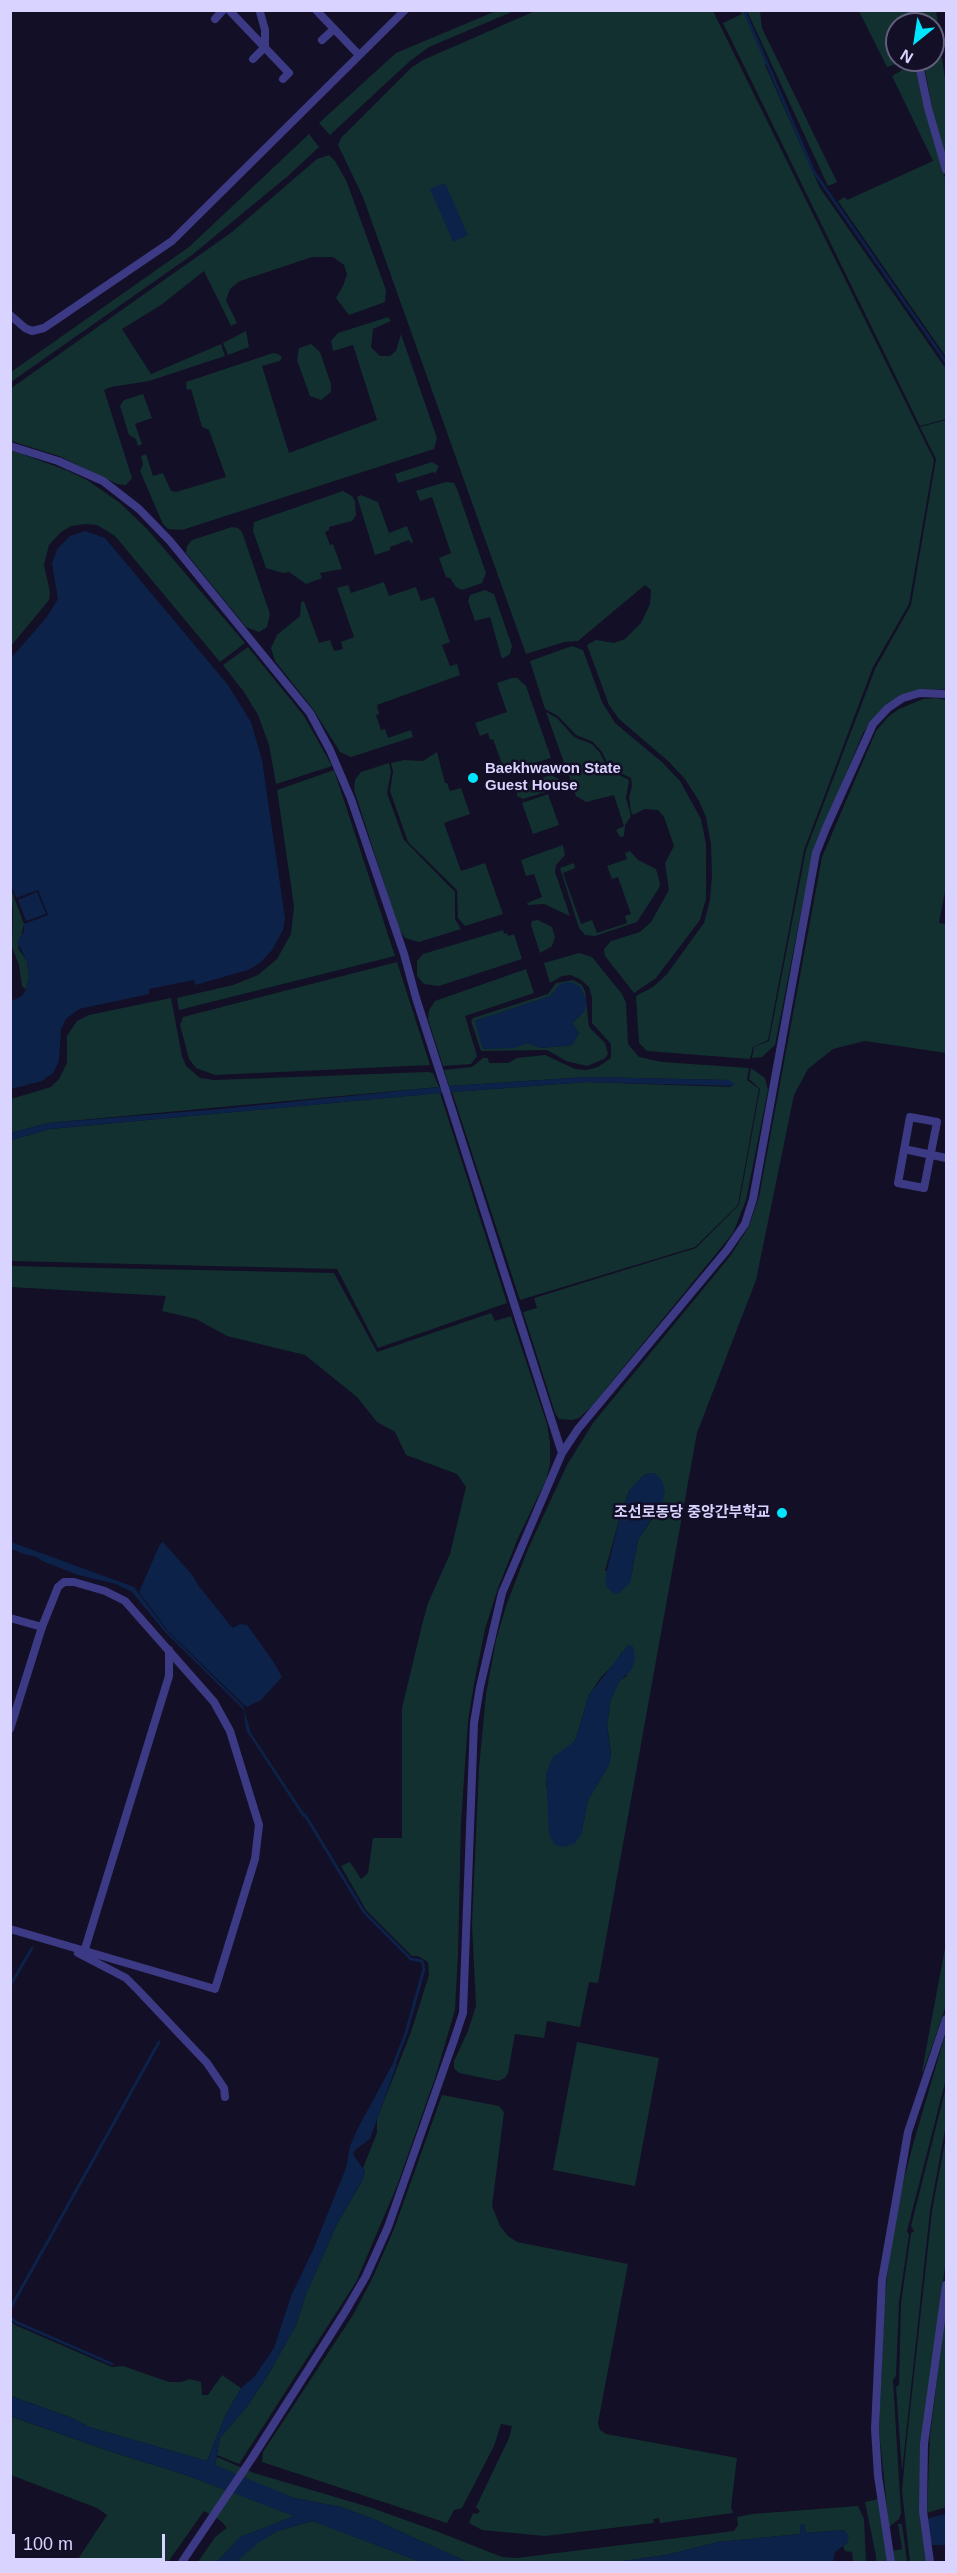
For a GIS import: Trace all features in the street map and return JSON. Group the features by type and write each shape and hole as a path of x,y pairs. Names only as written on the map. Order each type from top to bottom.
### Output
{"street":[{"path":"215,19 224,10"},
{"path":"229,10 289,73 283,79"},
{"path":"316,10 359,56"},
{"path":"10,315 32,331 44,328 172,242 405,10"},
{"path":"253,59 265,47 265,30 259,11"},
{"path":"322,40 334,29"},
{"path":"920,72 928,108 946,170"},
{"path":"10,446 58,461 104,481 127,498 170,541 310,713 334,758 351,799 404,954 445,1090 562,1453"},
{"path":"182,2562 252,2458 366,2276 388,2227 463,2013 474,1723 480,1686 502,1593 562,1453 594,1408 728,1250 745,1224 753,1199 816,853 873,724 888,708 903,698 920,693 946,694"},
{"path":"910,1117 937,1122 924,1188 897,1183 904,1149 910,1117"},
{"path":"904,1149 946,1158"},
{"path":"10,1729 42,1627 58,1587 64,1582 74,1582 126,1601 214,1702 225,1719 259,1825 255,1859 214,1989 10,1929"},
{"path":"10,1618 42,1627"},
{"path":"84,1952 169,1676 168,1650"},
{"path":"58,1944 126,1978 207,2063 224,2088 225,2097"},
{"path":"891,2562 878,2476 875,2428 882,2280 908,2132 946,2019"},
{"path":"930,2562 923,2511 924,2444 946,2285"}],"green space":[{"path":"496,11 514,11 429,47 410,61 330,135 319,123 396,53"},
{"path":"535,11 713,11 934,460 909,604 873,667 804,850 768,1040 753,1047 750,1059 647,1051 639,1043 636,996 653,987 667,974 704,923 710,900 712,876 711,845 706,817 699,801 685,779 668,761 619,719 609,705 587,645 596,640 614,643 625,639 641,623 650,604 651,590 645,585 578,641 564,642 526,654 363,197 338,145 341,138 412,67 423,60"},
{"path":"740,11 743,11 767,63 765,65 820,188 946,369 946,419 920,426 723,23 742,14"},
{"path":"747,11 760,11 762,28 837,182 828,186"},
{"path":"859,11 909,11 885,12 885,63"},
{"path":"899,72 917,72 946,181 946,357 838,201 845,197 847,200 933,161 892,76"},
{"path":"925,72 944,72 946,157 932,108"},
{"path":"309,134 319,147 288,176 192,255 11,382 11,372 189,247"},
{"path":"329,155 346,180 386,290 385,302 349,315 336,298 347,274 344,265 333,257 312,257 240,281 230,289 226,300 237,323 231,326 204,271 161,305 122,329 151,374 221,344 225,356 149,381 104,390 132,478 126,485 117,484 59,456 11,441 10,389 232,232 317,159"},
{"path":"388,317 391,321 373,329 371,347 380,356 390,356 396,351 401,334 437,438 434,449 182,530 168,529 163,524 140,471 143,464 141,456 146,454 153,476 163,473 171,491 176,492 226,477 209,430 202,427 191,389 187,390 186,382 273,353 278,354 282,357 280,361 262,366 289,453 377,420 353,345 333,351 331,341 338,333"},
{"path":"246,331 249,347 228,355 223,343"},
{"path":"311,344 320,352 331,384 331,392 321,400 310,396 297,360 299,348"},
{"path":"143,394 152,418 135,424 142,444 138,446 136,439 129,435 120,406 124,400"},
{"path":"946,420 946,689 919,690 871,721 863,733 812,856 775,1045 762,1057 752,1058 754,1047 769,1041 806,850 875,669 911,605 936,459 920,427"},
{"path":"11,450 87,480 120,503 148,530 245,643 220,662 115,536 97,525 85,524 71,526 61,532 49,545 44,565 50,592 49,600 11,646"},
{"path":"432,462 439,466 435,474 434,472 398,483 395,474"},
{"path":"446,482 454,483 457,489 486,573 482,583 462,590 446,577 439,558 451,553 432,497 420,501 416,491"},
{"path":"343,491 352,496 355,501 356,515 352,521 329,527 329,530 325,532 330,545 333,544 342,569 320,573 322,578 306,584 289,572 283,573 266,568 253,531 254,522"},
{"path":"361,495 378,502 389,533 407,526 413,542 409,540 375,555 357,497"},
{"path":"232,527 242,532 270,614 267,627 259,632 246,627 186,553 187,546 192,540"},
{"path":"384,582 389,596 416,587 421,601 434,597 450,642 442,645 450,666 457,664 460,675 377,705 379,714 376,715 381,730 385,729 388,738 411,730 413,737 351,757 340,752 313,709 275,661 271,648 277,635 300,616 301,602 304,601 319,643 330,640 334,651 343,649 341,642 354,637 337,588 348,585 351,593"},
{"path":"485,590 494,594 512,646 510,654 502,659 490,617 475,621 468,601 470,595"},
{"path":"572,646 583,650 602,702 615,723 663,763 680,781 701,819 706,844 706,899 700,920 656,978 634,993 605,956 604,949 611,941 640,932 651,922 669,890 665,863 674,846 664,817 658,810 645,809 633,815 631,812 629,797 632,786 631,778 610,768 602,752 593,742 576,735 558,716 545,709 530,661"},
{"path":"248,647 304,716 332,766 276,784 269,745 258,715 223,665"},
{"path":"517,678 526,686 551,758 505,772 493,739 490,740 488,733 480,736 475,723 507,712 497,683"},
{"path":"923,699 946,700 946,886 939,923 946,924 946,1053 865,1041 833,1049 808,1069 794,1095 756,1280 697,1433 598,1983 589,1982 580,2027 547,2021 544,2038 515,2034 508,2073 505,2078 498,2081 459,2073 454,2068 454,2061 468,2031 476,2006 472,1924 479,1768 486,1694 496,1640 506,1606 528,1549 567,1465 593,1423 731,1255 749,1226 759,1197 822,857 876,731 888,717 899,709","holes":["655,1473 658,1510 638,1540 632,1572 605,1571 629,1491 643,1476","622,1651 627,1676 619,1681 611,1699 607,1725 611,1753 609,1765 588,1800 581,1835 549,1834 550,1816 546,1781 575,1741 589,1695 601,1677 618,1660"]},
{"path":"546,712 557,718 574,737 592,744 609,770 629,780 626,798 631,816 625,825 624,836 620,837 616,830 624,826 614,795 586,802 576,796"},
{"path":"437,752 445,783 450,791 461,788 470,814 444,823 461,871 485,863 503,914 465,926 458,918 457,890 408,842 390,791 393,772 391,763 404,760 423,761"},
{"path":"389,763 391,772 387,793 404,840 455,892 455,919 461,929 419,942 405,938 399,929 354,790 355,780 361,772"},
{"path":"334,770 395,956 179,1010 177,998 233,985 258,975 277,959 291,934 294,906 277,790"},
{"path":"551,775 559,779 562,787 523,799 517,796 520,785"},
{"path":"548,794 559,825 533,834 522,803"},
{"path":"563,845 565,855 556,865 555,872 570,916 544,904 528,905 527,903 542,897 534,874 526,876 521,860"},
{"path":"630,851 638,860 656,869 659,888 637,922 595,936 585,935 579,928 560,868 574,863 575,868 563,873 581,924 592,920 597,933 627,923 625,916 631,914 618,877 612,879 607,866 627,859 625,853"},
{"path":"10,886 24,924 18,948 27,961 29,975 26,990 22,986 19,965 12,947 13,911"},
{"path":"538,920 552,927 555,937 552,946 540,953 531,925 532,921"},
{"path":"503,930 508,936 514,934 522,959 439,986 424,984 417,976 417,961 423,954"},
{"path":"579,953 592,957 622,994 626,1003 628,1044 639,1057 662,1062 749,1068 747,1080 759,1089 738,1205 695,1247 520,1300 452,1092 587,1082 731,1087 728,1080 588,1077 449,1086 444,1070 472,1067 483,1058 488,1058 489,1063 508,1063 517,1058 545,1055 575,1069 587,1070 598,1067 611,1058 611,1044 592,1023 592,998 589,987 580,979 570,975 562,976 550,983 544,963"},
{"path":"397,962 430,1065 215,1075 196,1068 189,1059 180,1025 183,1017"},
{"path":"526,969 534,993 465,1016 477,1056 471,1064 443,1066 428,1019 429,1010 435,1001"},
{"path":"573,980 582,985 585,991 589,1027 605,1043 608,1054 604,1059 587,1066 566,1061 547,1050 481,1051 471,1021 473,1018 548,994 556,983","holes":["552,993 580,1016 572,1023 579,1033 572,1045 542,1048 527,1043 518,1045 475,1021 551,996"]},
{"path":"171,998 182,1056 186,1066 200,1078 214,1080 428,1072 433,1073 439,1087 48,1123 11,1133 11,1099 51,1087 59,1079 67,1063 67,1036 77,1021 89,1015"},
{"path":"751,1068 765,1078 768,1090 746,1200 733,1233 591,1407 579,1418 559,1419 555,1413 523,1312 537,1308 534,1298 696,1248 739,1205 760,1089 749,1079"},
{"path":"440,1093 507,1303 378,1348 337,1269 11,1261 11,1140 50,1129"},
{"path":"10,1266 334,1273 377,1352 491,1313 495,1321 511,1316 547,1424 550,1465 546,1480 518,1538 498,1588 485,1629 474,1684 468,1721 461,1823 455,2010 435,2078 397,2186 356,2282 239,2464 217,2455 220,2438 248,2405 296,2325 306,2294 337,2224 362,2181 365,2172 363,2168 377,2133 377,2119 411,2032 429,1975 428,1962 418,1956 412,1956 366,1910 341,1866 350,1862 361,1879 368,1873 373,1838 402,1838 402,1708 428,1603 450,1554 466,1487 457,1474 406,1455 395,1432 377,1422 357,1397 305,1355 227,1336 196,1319 162,1311 166,1296 11,1287"},
{"path":"946,1943 946,2006 923,2072 922,2071"},
{"path":"946,2032 946,2079 907,2231 909,2235 899,2302 896,2376 893,2380 901,2513 899,2519 889,2527 879,2430 884,2307 891,2241 899,2198 914,2141"},
{"path":"577,2042 659,2058 635,2186 553,2170"},
{"path":"946,2087 946,2125 930,2211 902,2472 896,2387 899,2385 901,2303 911,2233 914,2231 911,2226"},
{"path":"442,2095 499,2106 504,2112 492,2206 500,2226 508,2236 517,2242 628,2264 598,2423 600,2430 606,2434 737,2458 731,2507 733,2513 660,2523 659,2518 653,2519 654,2523 545,2536 482,2530 469,2523 473,2513 477,2514 480,2511 476,2507 509,2438 512,2426 501,2424 494,2446 462,2508 454,2510 447,2523 262,2462 263,2452 353,2315 372,2279 394,2229"},
{"path":"946,2136 946,2260 921,2444 920,2513 927,2562 910,2562 902,2491 932,2211"},
{"path":"946,2310 946,2507 927,2513 930,2435"},
{"path":"10,2320 15,2325 112,2367 123,2366 169,2382 190,2379 201,2382 202,2395 208,2395 222,2375 241,2388 225,2416 207,2461 89,2427 72,2418 11,2396"},
{"path":"10,2416 183,2474 295,2516 240,2537 217,2562 198,2562 215,2537 227,2528 221,2521 204,2511 168,2562 76,2562 107,2515 97,2508 11,2475"},
{"path":"217,2457 254,2473 369,2507 502,2557 517,2558 734,2531 738,2525 737,2517 858,2506 864,2519 866,2562 853,2562 852,2552 845,2551 843,2546 847,2543 844,2530 806,2533 804,2524 801,2525 800,2534 718,2542 666,2555 616,2562 467,2562 373,2519 341,2507 294,2498 248,2480 215,2465"},
{"path":"879,2499 888,2562 876,2562 865,2502"},
{"path":"312,2521 421,2562 236,2562 258,2542 277,2531"},
{"path":"898,2524 902,2524 907,2562 895,2562 893,2551 902,2549"}],"water":[{"path":"445,183 468,235 453,242 430,189"},
{"path":"85,531 105,538 228,685 251,722 262,760 285,918 283,930 272,950 260,963 248,970 195,985 194,980 149,989 149,994 79,1009 66,1019 61,1029 59,1061 53,1073 42,1081 11,1089 11,1001 22,996 26,990 29,975 27,961 17,942 24,931 24,924 48,915 38,890 16,898 11,886 11,658 46,618 58,599 52,564 57,549 70,536"},
{"path":"37,892 46,914 26,921 18,900"},
{"path":"571,982 581,987 587,1003 584,1012 572,1023 579,1033 572,1045 542,1048 527,1043 515,1048 483,1049 475,1021 550,996 560,984"},
{"path":"588,1077 729,1080 734,1083 734,1086 587,1082 452,1092 50,1129 11,1140 11,1133 48,1123 220,1109 449,1086"},
{"path":"655,1473 662,1480 665,1492 662,1503 638,1540 630,1583 619,1593 614,1594 606,1586 605,1578 621,1513 630,1489 643,1476"},
{"path":"11,1542 134,1587 167,1631 243,1706 251,1733 307,1818 303,1817 246,1730 244,1711 241,1707 165,1632 132,1592 116,1584 78,1575 37,1557 11,1549"},
{"path":"163,1542 193,1576 230,1625 233,1628 240,1624 247,1625 273,1661 282,1677 261,1700 247,1707 244,1705 168,1631 139,1592 160,1544"},
{"path":"628,1645 633,1646 635,1658 632,1669 619,1682 611,1699 607,1725 611,1756 609,1765 588,1800 581,1835 574,1844 562,1847 554,1844 549,1834 546,1773 553,1757 575,1741 589,1695"},
{"path":"397,2064 370,2139 353,2154 365,2172 362,2181 337,2224 306,2294 296,2325 248,2405 220,2438 215,2465 294,2498 341,2507 373,2519 467,2562 421,2562 312,2521 277,2531 258,2543 236,2562 217,2562 240,2537 294,2516 183,2474 112,2452 11,2416 10,2396 72,2418 89,2427 207,2461 225,2416 241,2388 254,2377 274,2348 291,2296 313,2250 346,2168 350,2146 392,2065"},
{"path":"946,2514 946,2545 932,2545 928,2542 926,2521 929,2518"},
{"path":"801,2524 804,2524 807,2533 844,2530 849,2536 847,2543 835,2552 833,2562 616,2562 666,2555 718,2542 800,2534"}],"waterway":[{"path":"744,10 814,172 946,362"},
{"path":"305,1815 364,1912 411,1959 422,1961 424,1969 406,2033 393,2067"},
{"path":"10,1986 32,1948"},
{"path":"10,2309 159,2042"},
{"path":"10,2318 112,2364"}],"place":[{"name":"Baekhwawon State Guest House","path":"473,778"},
{"name":"조선로동당 중앙간부학교","path":"782,1513"}]}
